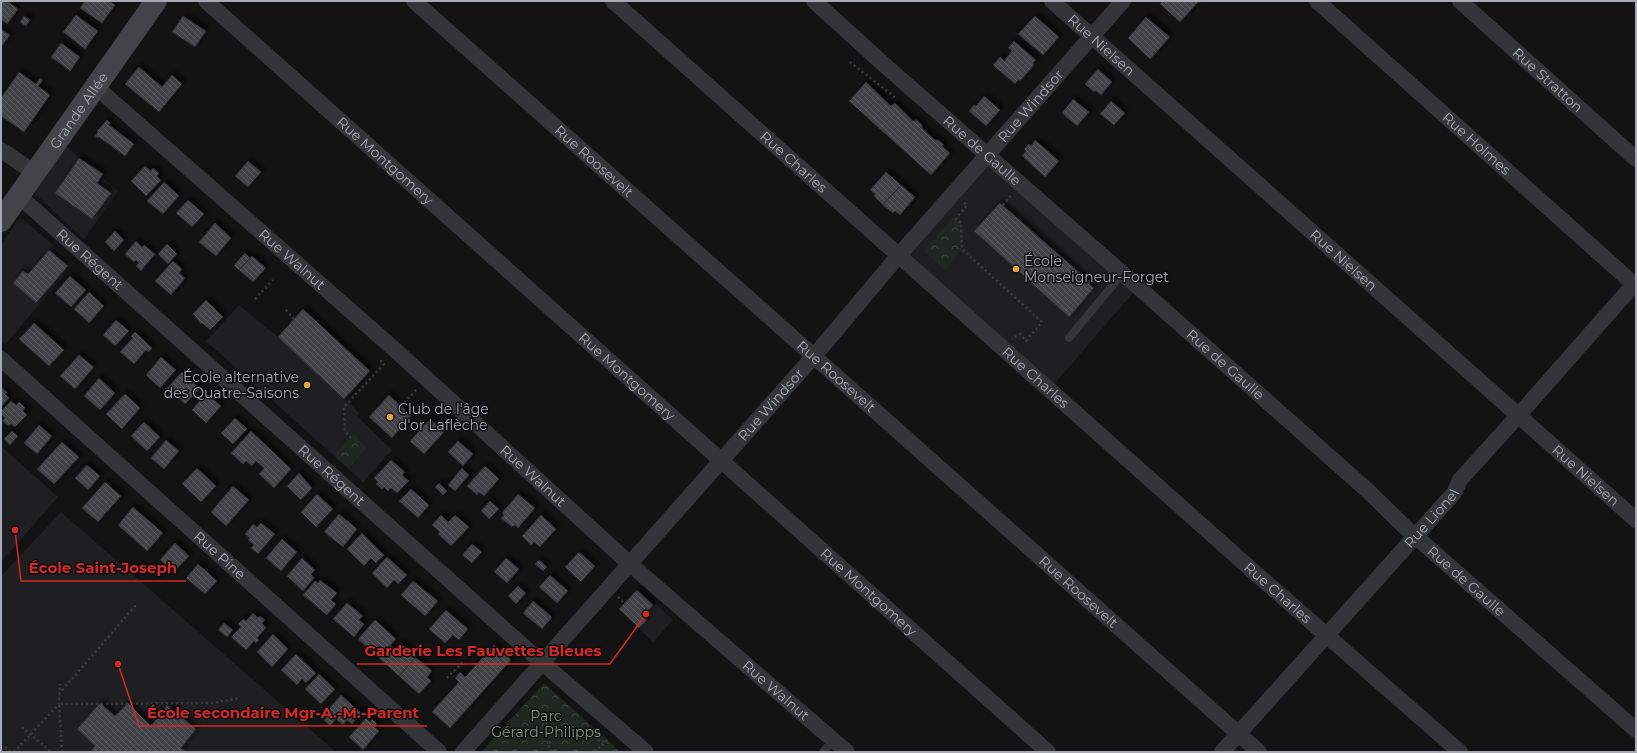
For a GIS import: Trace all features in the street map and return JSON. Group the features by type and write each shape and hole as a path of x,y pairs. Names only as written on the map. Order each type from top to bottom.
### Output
{"main road":[{"name":"Grande Allée","path":"1,221 156,1"}],"street":[{"name":"Rue Montgomery","path":"206,1 721,462 1048,752"},
{"name":"Rue Roosevelt","path":"414,1 1259,752"},
{"name":"Rue Charles","path":"612,1 1460,752"},
{"name":"Rue de Gaulle","path":"814,1 1636,730"},
{"name":"Rue Nielsen","path":"1052,1 1636,520"},
{"name":"Rue Windsor","path":"463,752 814,357 899,255 1123,1"},
{"name":"Rue Holmes","path":"1316,1 1635,284"},
{"name":"Rue Stratton","path":"1460,1 1636,159"},
{"name":"Rue Walnut","path":"96,86 394,349 630,564 847,752"},
{"path":"1,150 35,173"},
{"name":"Rue Régent","path":"19,196 542,662 646,752"},
{"name":"Rue Lionel","path":"1222,752 1454,494 1460,480 1635,284"},
{"name":"Rue Pine","path":"1,359 439,752"}],"lane":[{"path":"1069,338 1122,274"},
{"path":"823,752 833,740"}],"path":[{"path":"850,62 896,98"},
{"path":"964,202 967,205 956,219 961,223 962,249 1042,322 1026,340 1020,334 1002,346"},
{"path":"255,299 273,280"},
{"path":"286,310 294,319"},
{"path":"351,438 345,431 344,407 384,364 381,361 383,359 385,361 394,349"},
{"path":"401,406 426,379"},
{"path":"616,596 624,603"},
{"path":"59,694 136,605"},
{"path":"108,630 112,634"},
{"path":"84,657 88,661"},
{"path":"447,678 463,662"},
{"path":"60,684 59,704 62,752"},
{"path":"14,752 59,704 213,703 240,698"},
{"path":"22,728 51,752"},
{"path":"595,752 619,729"},
{"path":"591,733 603,743"},
{"path":"551,752 548,745 552,739"},
{"path":"5,747 10,752"}],"shaded area":[{"path":"66,146 118,191 84,239 34,193"},
{"name":"École Monseigneur-Forget","path":"988,155 1138,287 1050,389 899,255"},
{"path":"20,218 74,263 5,345 1,341 1,244"},
{"name":"École alternative des Quatre-Saisons","path":"239,305 278,337 303,309 370,371 345,399 359,413 357,416 392,450 363,482 206,341"},
{"path":"1,446 58,497 1,562"},
{"path":"61,512 336,752 1,752 1,576"},
{"path":"637,590 653,605 656,604 673,620 653,642 619,609"}],"green space":[{"path":"954,217 961,223 962,249 945,270 924,251"},
{"path":"354,434 367,448 348,468 334,455"},
{"name":"Parc Gérard-Philipps","path":"544,683 621,752 481,752"}],"building":[{"path":"2,1 7,1 18,9 7,24 1,19"},
{"path":"85,1 109,1 115,5 102,23 80,8"},
{"path":"1162,1 1199,1 1180,22 1160,4"},
{"path":"76,15 98,31 85,49 63,32"},
{"path":"24,16 30,20 26,26 20,22"},
{"path":"183,16 206,31 195,47 172,32"},
{"path":"1035,16 1059,37 1043,55 1018,34"},
{"path":"1146,17 1170,37 1150,59 1128,38"},
{"path":"1,29 10,35 1,47"},
{"path":"1014,41 1036,60 1033,63 1034,65 1020,81 1018,80 1015,84 993,65 1000,57 1004,61 1012,51 1008,48"},
{"path":"61,43 80,57 70,71 51,57"},
{"path":"139,67 162,87 172,75 182,84 159,112 125,84"},
{"path":"1098,69 1112,82 1101,95 1096,91 1094,92 1085,84"},
{"path":"19,72 36,84 40,78 43,80 38,86 50,95 24,132 1,116 1,98"},
{"path":"866,82 891,106 895,103 913,121 917,120 922,125 922,128 935,140 938,140 943,144 943,147 950,153 931,175 849,101"},
{"path":"984,96 1000,110 986,126 969,111 974,105 976,106"},
{"path":"1073,99 1089,112 1077,126 1062,113"},
{"path":"1111,101 1125,113 1114,125 1100,114"},
{"path":"107,120 110,123 109,125 134,144 125,156 99,137 98,138 95,136 98,132 97,131"},
{"path":"1035,140 1059,161 1045,177 1022,156 1026,151 1024,149 1029,144 1031,146"},
{"path":"79,158 103,174 97,183 111,193 92,219 55,193"},
{"path":"248,161 261,172 248,187 235,176"},
{"path":"145,166 151,171 153,168 159,173 157,176 161,180 146,196 131,181"},
{"path":"886,172 901,185 883,205 870,190"},
{"path":"164,182 179,196 163,214 147,201"},
{"path":"901,185 915,197 900,215 895,211 893,213 883,205"},
{"path":"188,200 204,214 192,227 176,213"},
{"path":"1000,203 1090,282 1089,284 1094,288 1069,317 974,231"},
{"path":"215,223 231,238 216,256 199,242"},
{"path":"115,231 124,240 114,251 105,242"},
{"path":"136,241 142,247 144,245 155,254 141,271 136,266 139,263 136,260 134,262 125,254"},
{"path":"167,244 177,254 168,264 158,254"},
{"path":"49,250 68,266 36,303 13,283 23,271 28,274"},
{"path":"245,253 250,258 239,270 234,265"},
{"path":"252,256 266,268 253,282 239,270"},
{"path":"173,261 182,269 179,273 185,278 171,295 155,281"},
{"path":"70,276 86,290 71,307 55,293"},
{"path":"89,292 104,306 89,323 74,309"},
{"path":"206,300 223,317 210,330 202,323 201,324 193,314"},
{"path":"303,309 370,371 344,399 278,337"},
{"path":"116,320 129,331 115,346 103,335"},
{"path":"34,323 64,350 49,366 19,339"},
{"path":"135,332 152,348 149,352 146,350 134,364 120,352 133,338 131,336"},
{"path":"79,355 94,367 75,389 60,376"},
{"path":"161,357 176,370 160,388 146,375"},
{"path":"182,372 200,389 185,404 167,388"},
{"path":"99,378 115,393 100,410 84,396"},
{"path":"2,388 7,392 5,394 9,398 1,407"},
{"path":"206,393 221,406 206,423 192,410"},
{"path":"125,394 140,408 122,429 106,414"},
{"name":"Club de l'âge d'or Laflèche","path":"389,395 411,416 392,438 369,417"},
{"path":"11,401 16,405 19,402 25,408 23,411 27,415 15,427 11,424 9,426 2,421 5,418 1,414 1,411"},
{"path":"235,418 247,429 233,444 221,433"},
{"path":"430,419 444,432 424,454 410,441"},
{"path":"144,422 160,437 147,451 131,436"},
{"path":"39,425 52,436 37,454 24,443"},
{"path":"12,431 18,436 10,445 4,439"},
{"path":"251,431 291,469 274,488 259,474 264,468 256,461 252,466 246,461 243,464 231,453"},
{"path":"166,440 179,451 164,469 151,458"},
{"path":"458,441 473,454 463,466 448,452"},
{"path":"62,442 79,457 54,484 37,469"},
{"path":"391,460 405,472 402,475 409,481 397,493 391,488 388,491 384,487 382,489 376,484 378,482 374,478"},
{"path":"87,465 100,476 88,490 75,478"},
{"path":"485,466 499,479 484,496 479,492 477,495 467,486"},
{"path":"197,468 216,486 201,502 182,484"},
{"path":"462,468 469,475 455,491 448,485"},
{"path":"299,473 312,488 301,500 287,486"},
{"path":"105,482 121,496 98,522 82,508"},
{"path":"439,483 447,491 443,495 435,487"},
{"path":"233,486 249,500 226,526 211,512"},
{"path":"411,489 429,505 418,518 399,501"},
{"path":"317,494 333,509 316,527 301,512"},
{"path":"518,494 535,508 518,528 515,525 512,527 501,518 504,515 502,513"},
{"path":"490,501 499,509 489,519 481,511"},
{"path":"133,507 163,533 147,551 118,525"},
{"path":"339,514 357,529 343,547 324,532"},
{"path":"441,515 448,522 455,515 469,527 451,546 438,534 440,532 432,525"},
{"path":"541,515 556,529 540,547 534,542 531,545 522,536"},
{"path":"261,523 275,534 258,554 251,548 254,545 248,540 250,538 245,534 253,524 257,527"},
{"path":"362,533 384,555 376,563 371,558 364,566 347,549"},
{"path":"282,539 297,552 281,571 266,558"},
{"path":"175,543 189,556 174,572 160,560"},
{"path":"472,544 482,552 472,563 462,555"},
{"path":"579,552 595,566 581,582 565,567"},
{"path":"387,557 407,575 398,584 394,580 387,588 372,573"},
{"path":"302,558 315,570 311,574 314,578 303,591 287,576"},
{"path":"506,558 519,569 507,583 494,572"},
{"path":"539,560 547,567 543,571 535,564"},
{"path":"198,564 217,581 205,594 186,578"},
{"path":"550,575 568,591 557,603 539,587"},
{"path":"320,580 337,593 331,600 336,604 327,615 303,595 315,581 318,583"},
{"path":"413,581 438,601 425,616 401,595"},
{"path":"518,586 526,593 516,604 508,596"},
{"path":"637,590 653,605 643,617 647,620 639,628 619,609"},
{"path":"533,601 552,617 542,629 523,613"},
{"path":"347,603 363,616 359,620 364,624 354,637 333,619"},
{"path":"446,610 468,629 459,640 453,635 445,643 429,629"},
{"path":"253,613 258,618 260,616 265,620 262,623 266,628 257,638 259,640 256,643 254,641 246,650 231,637 241,627 238,624 243,619 246,621"},
{"path":"375,620 396,639 379,658 358,639"},
{"path":"224,623 233,630 227,637 218,630"},
{"path":"273,634 288,649 272,667 257,652"},
{"path":"400,643 415,655 415,658 399,676 379,658 390,645 395,649"},
{"path":"494,645 511,660 450,728 432,712 459,682 455,678 460,672 465,677"},
{"path":"296,654 316,673 306,683 302,679 297,685 281,670"},
{"path":"415,658 432,671 427,677 431,681 419,694 399,676"},
{"path":"319,674 335,689 321,704 305,689"},
{"path":"341,695 361,713 352,724 347,720 343,725 336,719 330,726 324,720 330,713 327,711"},
{"path":"100,703 115,716 128,703 151,726 167,705 196,729 181,748 186,752 90,752 95,746 77,729"},
{"path":"366,718 370,722 372,719 377,724 374,727 379,731 363,750 349,737"}],"place":[{"name":"École Monseigneur-Forget","path":"1016,269"},
{"name":"École alternative des Quatre-Saisons","path":"307,385"},
{"name":"Club de l'âge d'or Laflèche","path":"390,417"},
{"name":"École Saint-Joseph","path":"15,530"},
{"name":"Garderie Les Fauvettes Bleues","path":"646,614"},
{"name":"École secondaire Mgr-A.-M.-Parent","path":"118,664"}]}
